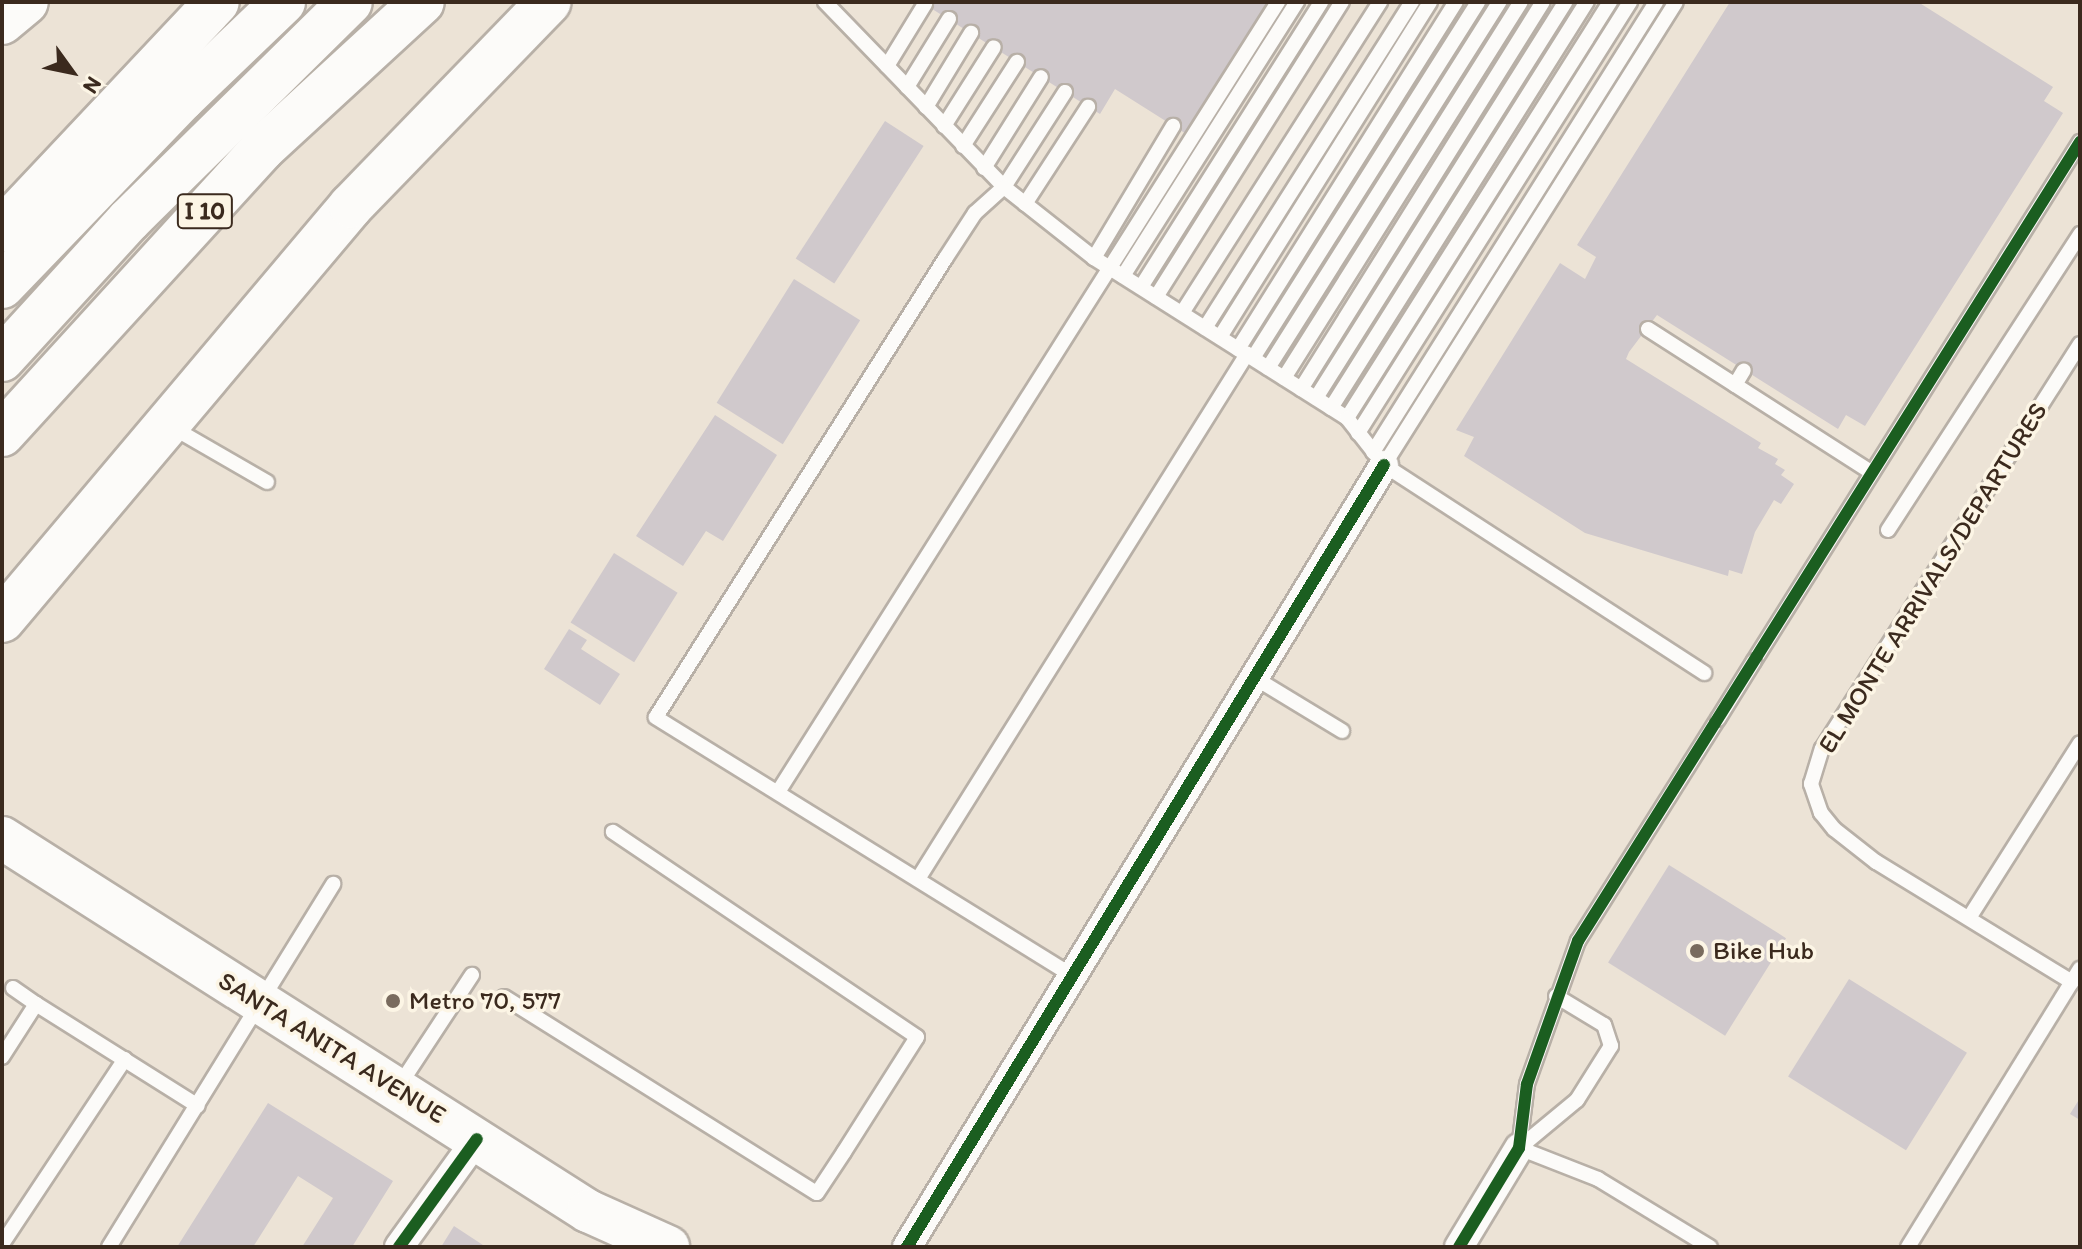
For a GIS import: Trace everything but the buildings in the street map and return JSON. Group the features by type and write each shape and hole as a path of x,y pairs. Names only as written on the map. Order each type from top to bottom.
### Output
{"highway":[{"path":"2,22 26,2"},
{"path":"2,230 217,2"},
{"path":"2,286 182,99 283,2"},
{"path":"2,359 129,220 350,2"},
{"name":"I 10","path":"2,434 262,149 422,2"},
{"path":"2,620 351,206 549,2"}],"main road":[{"name":"SANTA ANITA AVENUE","path":"2,838 588,1211 632,1235"}],"street":[{"path":"907,1247 1255,678 1378,458"},
{"path":"399,1247 477,1139"},
{"path":"1459,1247 1519,1148"}],"lane":[{"path":"825,2 984,168 1094,258 1347,418 1378,458 1704,673"},
{"path":"778,792 1108,266 1278,2"},
{"path":"1123,276 1297,2"},
{"path":"1141,287 1321,2"},
{"path":"1156,297 1342,2"},
{"path":"1182,313 1380,2"},
{"path":"1205,328 1412,2"},
{"path":"1220,337 1430,2"},
{"path":"918,879 1246,354 1456,2"},
{"path":"1246,354 1478,2"},
{"path":"1268,368 1499,2"},
{"path":"1284,378 1521,2"},
{"path":"1301,389 1543,2"},
{"path":"1316,398 1565,2"},
{"path":"1331,408 1587,2"},
{"path":"1347,418 1610,2"},
{"path":"1358,433 1630,2"},
{"path":"1378,458 1656,2"},
{"path":"1378,458 1676,2"},
{"path":"887,66 925,4"},
{"path":"907,87 949,19"},
{"path":"926,107 971,33"},
{"path":"944,126 994,47"},
{"path":"963,146 1017,62"},
{"path":"984,168 1041,77"},
{"path":"1065,92 1004,187 975,213 952,248 656,717 1073,976"},
{"path":"1025,204 1088,107"},
{"path":"1094,258 1173,126"},
{"path":"1519,1148 1527,1084 1578,941 2080,142"},
{"path":"1888,530 2080,234"},
{"path":"1648,329 1872,473"},
{"name":"EL MONTE ARRIVALS/DEPARTURES","path":"2072,982 1876,862 1834,829 1821,813 1811,784 1822,749 2080,344"},
{"path":"1735,385 1744,370"},
{"path":"168,425 267,482"},
{"path":"1255,678 1342,731"},
{"path":"1969,918 2080,743"},
{"path":"504,997 817,1193 917,1037 613,832"},
{"path":"109,1247 333,884"},
{"path":"1908,1247 2080,969"},
{"path":"397,1089 472,975"},
{"path":"13,988 198,1106"},
{"path":"1519,1148 1577,1100 1611,1046 1604,1025 1556,996"},
{"path":"2,1057 36,1004"},
{"path":"2,1244 125,1059"},
{"path":"1519,1148 1598,1179 1710,1247"}],"cycle path":[{"path":"1459,1247 1519,1148 1527,1084 1578,941 2080,142"},
{"path":"907,1247 1384,465"},
{"path":"399,1247 477,1139"}],"place":[{"name":"Bike Hub","path":"1697,951"},
{"name":"Metro 70, 577","path":"393,1001"}]}
